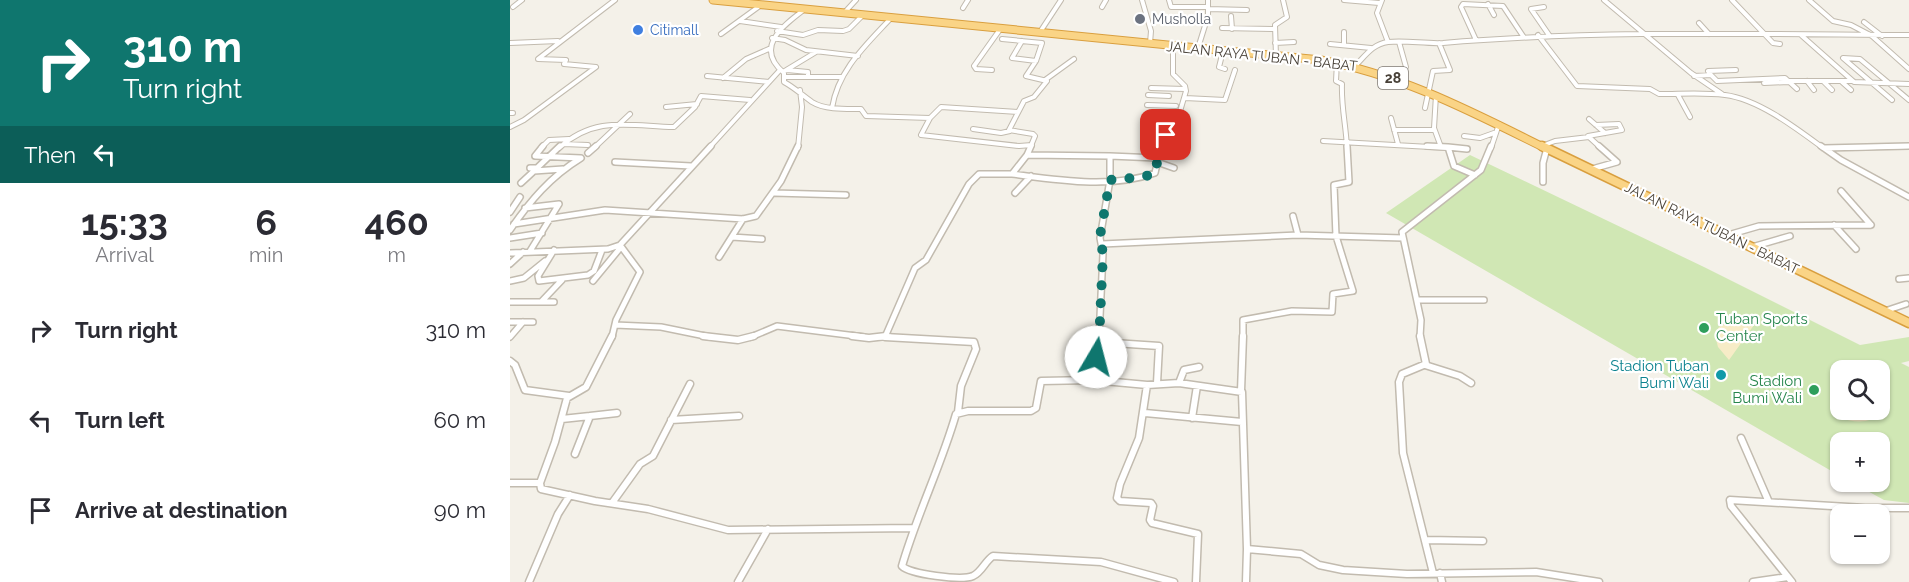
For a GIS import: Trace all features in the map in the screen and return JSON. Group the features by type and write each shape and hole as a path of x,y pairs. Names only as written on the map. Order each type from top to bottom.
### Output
{"highway":[{"name":"28","path":"712,0 809,10"},
{"path":"797,8 818,3 826,11"},
{"name":"JALAN RAYA TUBAN - BABAT","path":"809,10 1337,62 1378,71 1499,124 1909,323"}],"street":[{"path":"513,7 522,0"},
{"path":"510,127 524,120 596,67 564,64 566,60 538,59 615,0"},
{"path":"844,13 856,0"},
{"path":"963,8 968,0"},
{"path":"1040,32 1061,0"},
{"path":"1102,7 1106,0"},
{"path":"1142,0 1142,6 1152,28 1150,43"},
{"path":"1169,0 1171,7 1246,10"},
{"path":"1198,48 1207,19 1208,0"},
{"path":"1276,56 1275,24 1287,18 1283,0"},
{"path":"1344,0 1381,2 1377,13 1388,42"},
{"path":"1503,6 1506,4 1505,0"},
{"path":"1604,0 1628,23 1644,33 1694,76 1725,95"},
{"path":"1732,0 1773,43 1780,44"},
{"path":"1809,0 1833,21 1853,26 1872,36 1909,69"},
{"path":"1488,4 1494,15"},
{"path":"721,34 761,5"},
{"path":"1476,40 1460,5 1503,6 1523,36"},
{"path":"1544,7 1531,9 1550,35"},
{"path":"809,10 781,27 772,38 773,61 783,72 808,77 842,77"},
{"path":"777,31 803,35 818,30 846,30 861,15"},
{"path":"1231,16 1232,29"},
{"path":"832,108 833,93 842,77 891,18"},
{"path":"1176,18 1207,19"},
{"path":"740,21 781,27"},
{"path":"1699,23 1709,34"},
{"path":"1853,26 1866,24 1882,36"},
{"path":"992,70 976,69 974,66 1001,28"},
{"path":"1222,28 1275,29"},
{"path":"1344,33 1344,45"},
{"path":"1330,44 1371,48 1388,42 1439,43 1538,35 1644,33 1909,35"},
{"path":"1538,35 1577,86 1650,89 1658,94 1725,95 1750,102 1796,128 1869,177 1909,197"},
{"path":"1801,35 1853,81"},
{"path":"772,38 785,40 806,50 858,56"},
{"path":"1002,39 1043,44 1026,76 1045,80"},
{"path":"510,43 560,41"},
{"path":"1022,41 1012,58 1036,61"},
{"path":"1275,42 1294,42"},
{"path":"1399,42 1406,67"},
{"path":"1439,43 1450,70 1433,71 1434,130 1441,147"},
{"path":"1173,46 1173,69 1177,86"},
{"path":"723,78 746,59 771,48"},
{"path":"1356,65 1371,48"},
{"path":"1223,51 1219,67 1225,69"},
{"path":"593,281 650,211 750,100 769,82 816,52"},
{"path":"1892,100 1843,58 1860,59 1909,100"},
{"path":"1010,132 1024,101 1035,97 1053,71 1068,65 1074,59"},
{"path":"1246,582 1247,549 1241,391 1243,320 1292,311 1332,312 1333,294 1353,291 1336,236 1334,185 1349,182 1345,111 1341,105 1342,84 1336,81 1337,62"},
{"path":"1185,98 1226,99 1234,70"},
{"path":"1736,70 1708,71 1719,84 1807,81 1909,84"},
{"path":"783,72 784,82 800,90 811,102 832,108 861,109 866,116 930,118"},
{"path":"1694,76 1711,75"},
{"path":"707,76 769,82"},
{"path":"1807,81 1814,90"},
{"path":"1789,82 1797,89"},
{"path":"1824,82 1832,90"},
{"path":"1842,82 1851,90"},
{"path":"885,337 915,268 926,260 969,184 981,174 1110,180 1148,176 1155,173 1163,137 1175,130 1185,98 1185,89 1183,85 1151,88"},
{"path":"1158,105 1161,88"},
{"path":"514,224 601,210 650,211 743,219 759,214 774,193 801,140 798,129 802,107 800,90"},
{"path":"1425,108 1425,99 1433,94"},
{"path":"1148,95 1169,96"},
{"path":"1678,95 1690,117"},
{"path":"526,176 569,139 586,130 616,124 674,127 682,122 701,96 750,100"},
{"path":"666,107 697,104"},
{"path":"1147,105 1176,106"},
{"path":"1018,112 941,107 930,118 921,135 1014,146 1032,145"},
{"path":"588,153 616,124 630,114"},
{"path":"1391,118 1398,144"},
{"path":"1589,118 1605,133"},
{"path":"1425,365 1420,342 1421,320 1403,237 1404,229 1475,175 1485,164 1499,124"},
{"path":"1543,182 1544,147 1555,141 1622,129 1619,124 1596,125"},
{"path":"973,129 1034,134 1027,155 1012,174"},
{"path":"1394,130 1434,130"},
{"path":"1464,136 1480,138 1494,133"},
{"path":"1587,136 1617,162 1590,169"},
{"path":"522,183 535,156 546,142 569,139"},
{"path":"1323,141 1467,149"},
{"path":"564,144 588,145"},
{"path":"1824,148 1909,146"},
{"path":"1448,147 1454,166 1475,175"},
{"path":"1027,155 1110,156 1157,160 1174,168"},
{"path":"510,230 534,196 563,169 580,157 535,156"},
{"path":"1093,380 1099,342 1102,244 1100,236 1110,180 1110,156"},
{"path":"615,162 691,166"},
{"path":"530,168 563,169"},
{"path":"1015,193 1031,176"},
{"path":"1728,235 1759,226 1871,225 1841,191"},
{"path":"774,193 846,195"},
{"path":"520,197 510,213 520,214"},
{"path":"510,264 527,251 560,204 525,208"},
{"path":"1293,216 1298,235"},
{"path":"719,257 743,219"},
{"path":"1834,225 1856,249"},
{"path":"510,238 542,232"},
{"path":"1102,244 1298,235 1403,237"},
{"path":"1752,247 1790,236"},
{"path":"732,237 762,238"},
{"path":"510,253 602,250 620,246 628,252 632,263 640,272 621,308 612,338 586,387 569,396 525,390 520,375 513,362 510,361"},
{"path":"554,250 537,280 579,278 591,273 602,250"},
{"path":"510,281 524,278 549,258"},
{"path":"1899,279 1909,278"},
{"path":"542,301 562,280"},
{"path":"1417,300 1484,300"},
{"path":"510,302 554,302"},
{"path":"1885,311 1906,304"},
{"path":"510,322 533,322"},
{"path":"510,338 523,322"},
{"path":"615,325 660,327 693,335 732,340 747,339 777,326 869,338 975,343 976,349 961,386 958,412 913,528 902,564 906,570 965,578 978,573 990,557 1064,560 1114,565 1143,576 1174,582"},
{"path":"1099,342 1159,346 1157,383"},
{"path":"1442,582 1426,540 1403,453 1399,382 1403,372 1425,365 1460,376 1471,383"},
{"path":"1179,384 1185,369 1198,367"},
{"path":"958,412 1031,411 1036,408 1041,381 1093,380 1148,385 1179,384 1241,391"},
{"path":"612,503 640,464 652,456 690,384"},
{"path":"1148,385 1136,449 1120,480 1118,498 1120,501 1151,503 1153,506 1150,520 1152,523 1198,534 1196,582"},
{"path":"1192,418 1197,386"},
{"path":"569,396 540,483 543,490 648,509 728,530 913,528"},
{"path":"562,418 617,413"},
{"path":"1144,413 1242,422"},
{"path":"575,454 590,416"},
{"path":"671,420 739,416"},
{"path":"1741,438 1768,500"},
{"path":"510,483 540,483"},
{"path":"529,582 558,514 570,495"},
{"path":"1790,579 1730,502 1733,499 1865,508 1909,508"},
{"path":"738,582 768,529"},
{"path":"1426,540 1483,541"},
{"path":"1247,549 1301,554 1318,565 1343,570 1437,573 1540,570 1599,582"},
{"path":"1753,582 1790,579"}],"green space":[{"name":"Tuban Sports Center","path":"1470,155 1860,345 1909,337 1909,361 1901,363 1909,367 1909,503 1884,500 1869,492 1890,492 1890,432 1830,432 1830,470 1386,213"}],"sand":[{"path":"1731,322 1754,325 1729,360 1718,347 1715,335 1719,327"}],"place":[{"name":"Musholla","path":"1140,19"},
{"name":"Citimall","path":"638,30"},
{"name":"Tuban Sports Center","path":"1704,328"},
{"name":"Stadion Tuban Bumi Wali","path":"1721,375"},
{"name":"Stadion Bumi Wali","path":"1814,390"}],"route":[{"path":"1096,357 1099,342 1103,254 1100,236 1110,180 1143,177 1155,173 1158,149 1166,135"}]}
